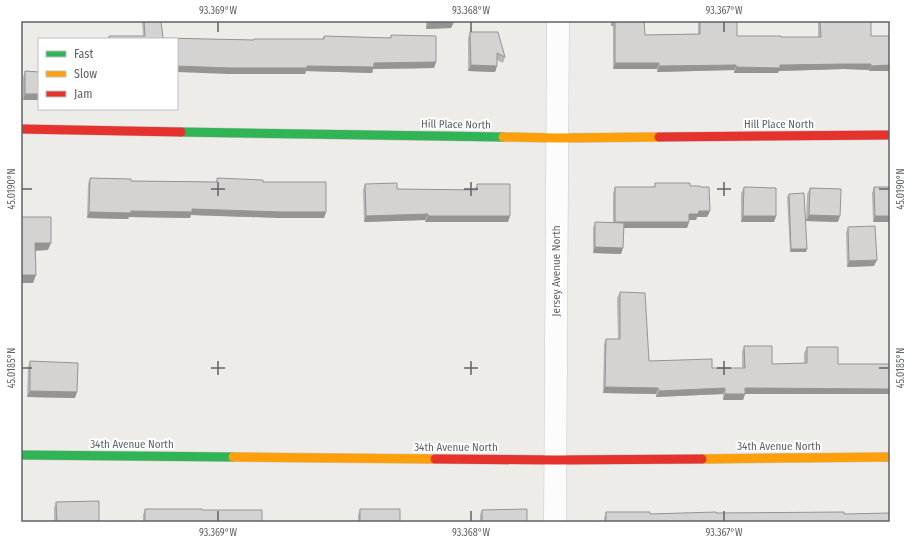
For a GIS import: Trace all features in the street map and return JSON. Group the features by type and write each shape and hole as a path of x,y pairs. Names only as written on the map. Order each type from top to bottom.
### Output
{"street":[{"name":"Jersey Avenue North","path":"555,522 558,21"},
{"name":"Hill Place North","path":"21,129 557,138 890,135"},
{"name":"34th Avenue North","path":"21,455 555,460 890,457"}],"building":[{"path":"144,21 161,21 163,38 109,38 109,36 145,36"},
{"path":"428,21 454,21 454,22 428,23"},
{"path":"615,21 644,21 645,35 700,34 700,21 737,21 737,36 821,37 820,21 871,21 871,36 890,36 890,65 780,65 780,68 736,67 736,65 659,66 659,63 615,63"},
{"path":"470,32 498,32 505,57 497,53 497,66 471,65"},
{"path":"391,35 436,36 436,62 374,63 374,67 307,66 307,68 178,66 178,38 254,40 324,39 324,36 391,38"},
{"path":"25,71 38,72 38,94 25,94"},
{"path":"90,178 131,179 131,181 217,182 217,178 263,180 263,182 326,182 326,212 192,209 192,212 89,212"},
{"path":"397,183 397,189 477,190 477,184 510,184 510,216 428,216 428,214 366,216 365,184"},
{"path":"655,183 690,183 690,186 709,187 710,211 699,211 698,214 689,214 689,222 615,222 615,187 655,187"},
{"path":"744,187 776,188 776,216 743,216"},
{"path":"874,187 890,187 890,216 875,216"},
{"path":"810,188 841,189 840,216 809,215"},
{"path":"804,193 807,249 791,249 789,194"},
{"path":"21,217 51,217 51,243 35,243 36,275 21,275"},
{"path":"595,222 624,223 623,248 595,247"},
{"path":"875,226 877,260 849,261 848,227"},
{"path":"620,292 645,293 649,361 712,359 712,368 745,368 744,346 772,346 772,364 807,363 807,347 838,347 838,364 890,364 890,389 745,388 745,394 725,394 725,388 659,391 658,388 605,387 606,339 620,339"},
{"path":"30,361 78,363 77,392 30,391"},
{"path":"99,501 99,522 57,522 56,502"},
{"path":"145,509 262,510 262,522 145,522"},
{"path":"360,509 400,509 400,522 360,522"},
{"path":"527,509 527,522 482,522 482,510"},
{"path":"606,512 650,512 650,514 716,512 844,512 844,514 890,513 890,522 606,522"}],"traffic: fast":[{"path":"181,132 503,137"},
{"path":"21,455 233,457"}],"traffic: slow":[{"path":"503,137 659,137"},
{"path":"233,457 435,459"},
{"path":"702,459 890,457"}],"traffic: jam":[{"path":"21,129 181,132"},
{"path":"659,137 890,135"},
{"path":"435,459 702,459"}]}
